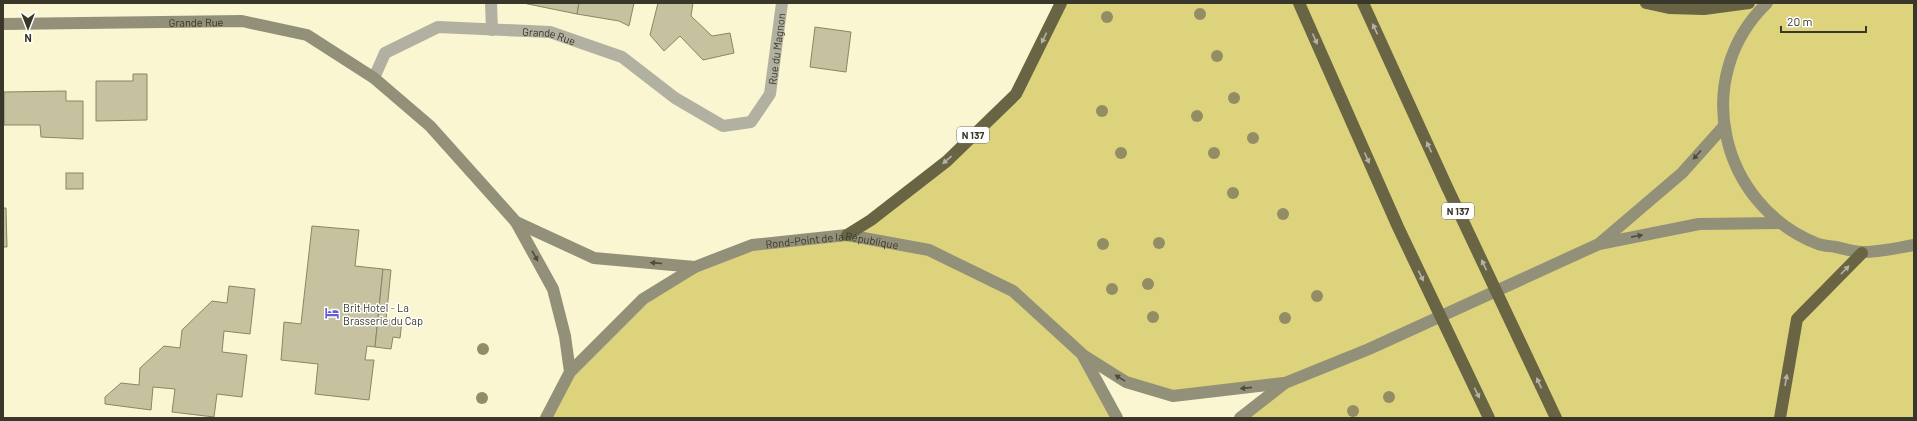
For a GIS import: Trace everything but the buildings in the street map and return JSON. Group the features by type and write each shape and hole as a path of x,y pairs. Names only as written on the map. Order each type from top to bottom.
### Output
{"highway":[{"name":"N 137","path":"847,235 871,220 946,161 1016,94 1061,3"},
{"path":"1299,3 1398,227 1490,418"},
{"name":"N 137","path":"1363,3 1556,418"},
{"path":"1646,3 1669,8 1704,9 1749,3"},
{"path":"1780,418 1797,319 1862,252"}],"main road":[{"path":"1767,3 1753,16 1734,50 1723,88 1724,126 1734,163 1753,196 1780,223 1819,244 1862,252 1914,245"},
{"name":"Grande Rue","path":"3,24 242,21 307,36 374,78 430,126 516,222 553,290 564,336 570,372"},
{"path":"1599,244 1682,173 1724,126"},
{"name":"Grande Rue","path":"516,222 594,258 695,267"},
{"path":"1082,354 1126,382 1173,396 1285,383 1369,349 1561,260 1599,244 1699,224 1780,223"},
{"name":"Rond-Point de la République","path":"546,418 570,372 643,299 695,267 752,245 847,235 929,250 1013,291 1082,354 1117,418"},
{"path":"1240,418 1285,383"}],"street":[{"path":"491,3 492,30"},
{"name":"Rue du Magnon","path":"723,126 751,122 770,94 782,3"},
{"name":"Grande Rue","path":"374,78 385,52 438,27 550,32 622,57 675,98 723,126"}],"shaded area":[{"path":"1061,3 1914,3 1914,418 1240,418 1284,384 1173,396 1126,382 1082,355 1117,418 546,418 570,372 643,299 752,245 847,235 871,220 1016,94"}],"place":[{"name":"Brit Hotel - La Brasserie du Cap","path":"332,313"}]}
